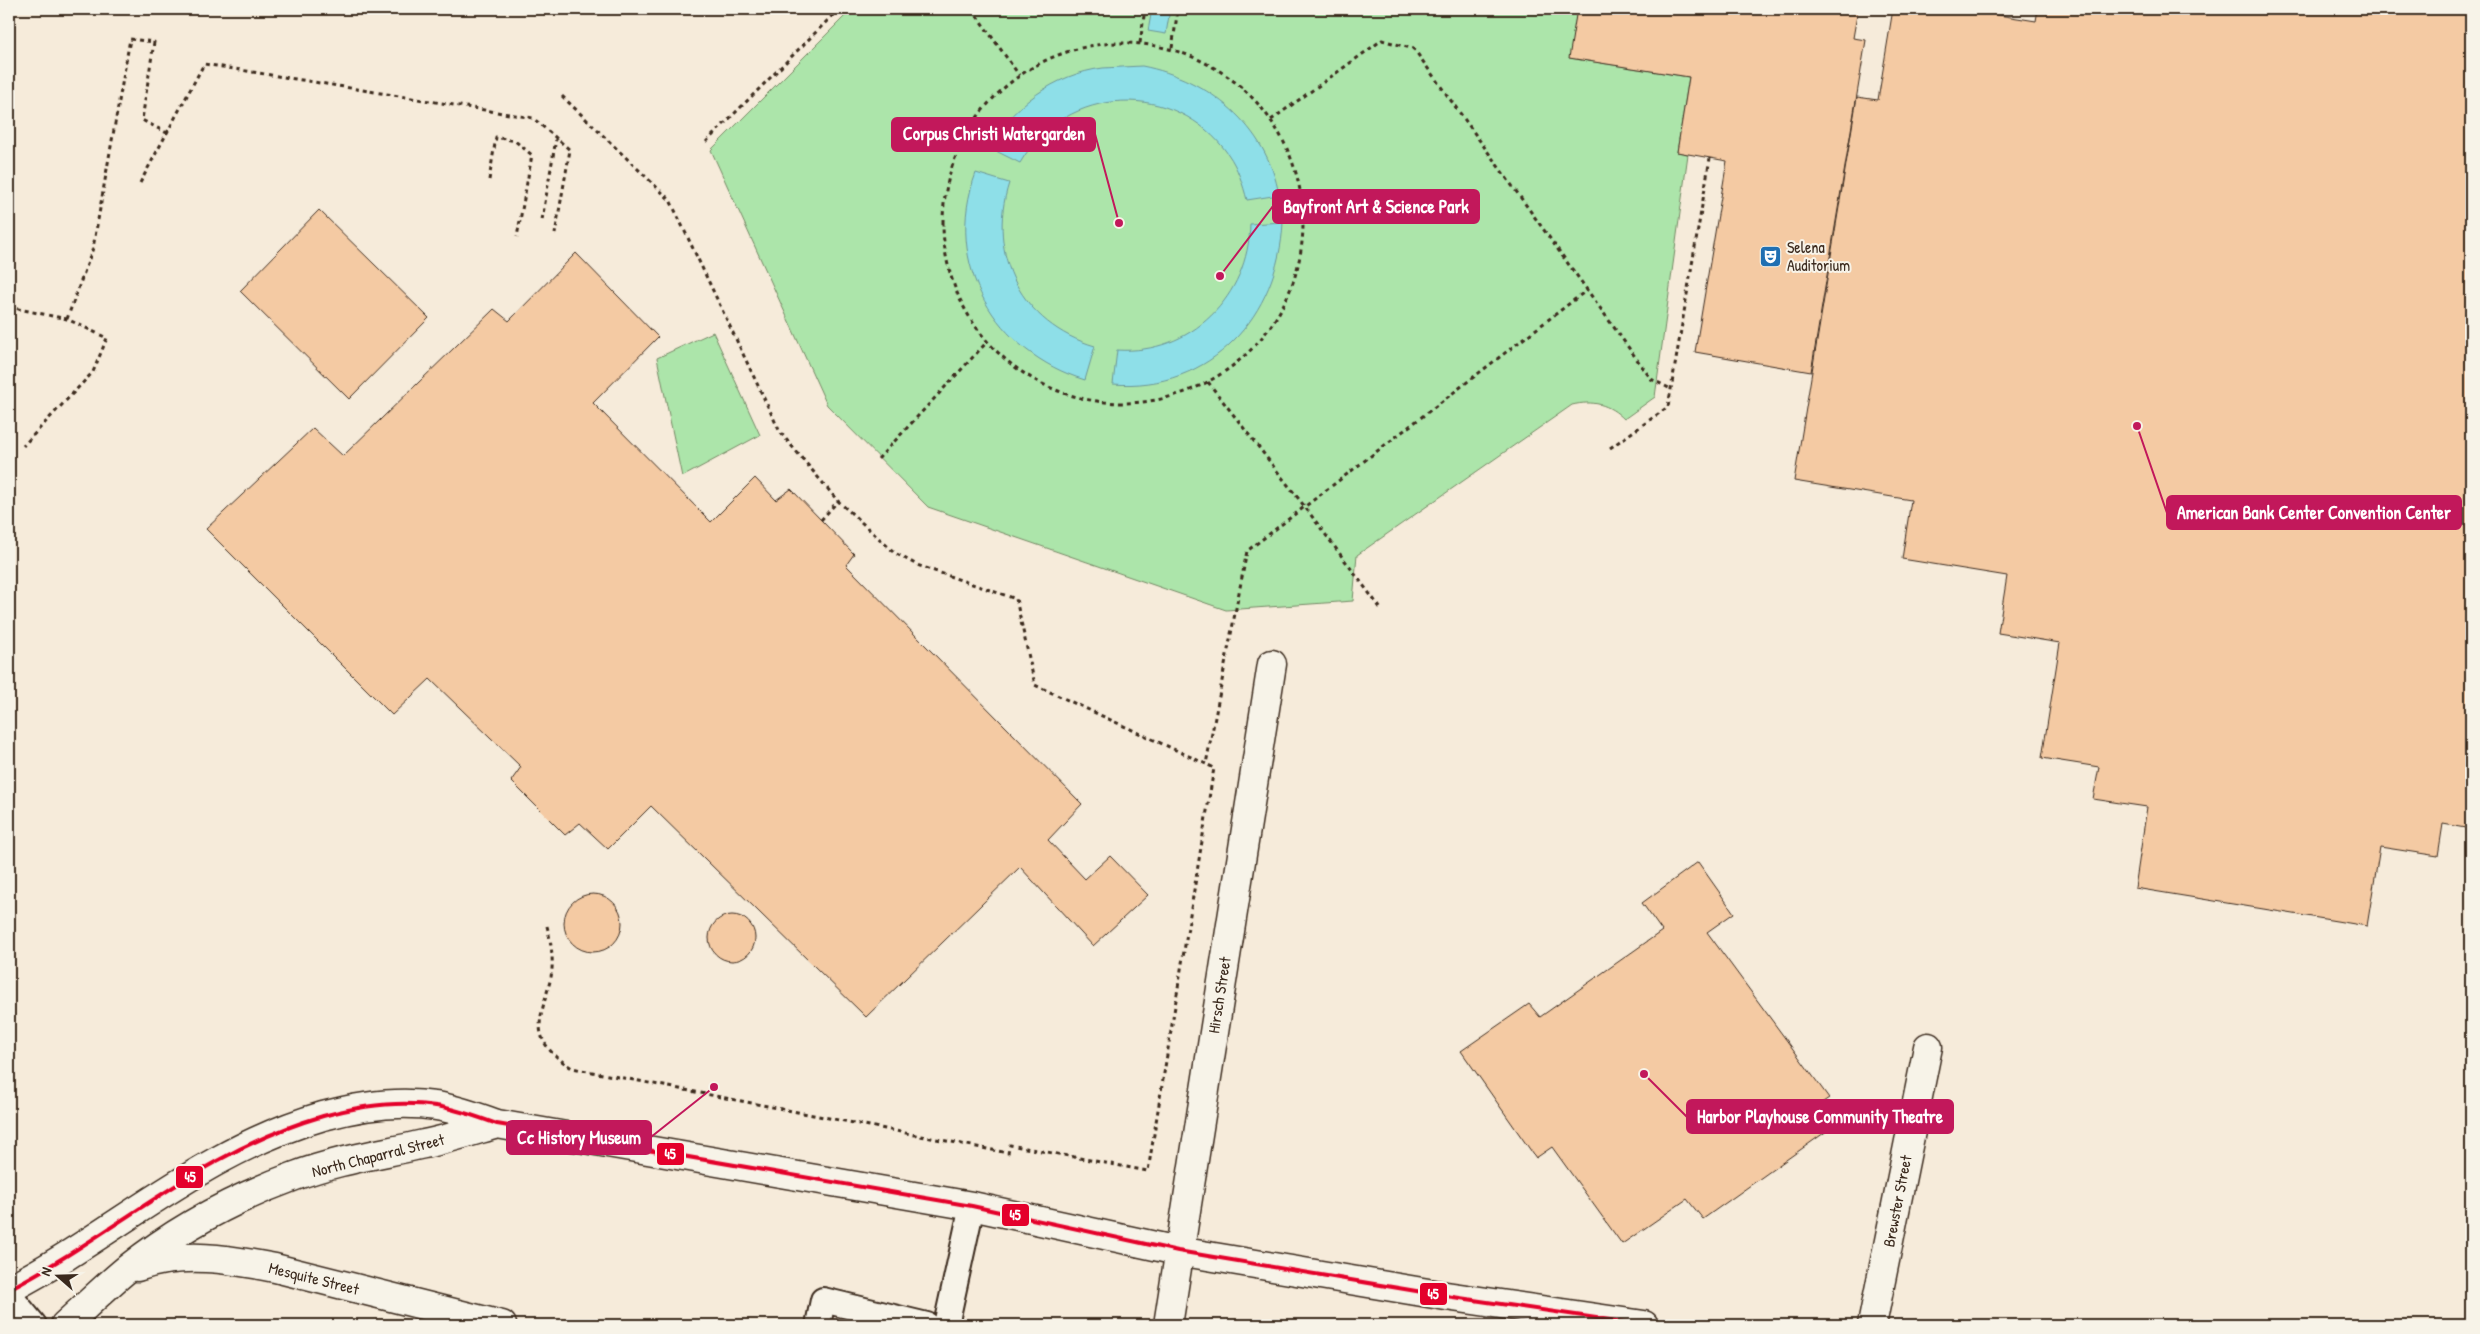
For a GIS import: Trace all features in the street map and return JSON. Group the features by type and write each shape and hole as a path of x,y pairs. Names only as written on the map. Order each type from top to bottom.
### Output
{"street":[{"name":"Hirsch Street","path":"1168,1325 1178,1251 1272,664"},
{"name":"Brewster Street","path":"1872,1325 1928,1047"},
{"name":"North Chaparral Street","path":"9,1289 48,1269 202,1168 245,1145 293,1125 346,1110 405,1104 459,1111 498,1124 972,1206 1178,1251 1446,1296 1644,1325"},
{"name":"North Chaparral Street","path":"64,1325 124,1272 167,1240 203,1218 296,1175 362,1156 426,1144 498,1124"},
{"name":"Mesquite Street","path":"124,1272 146,1264 179,1258 213,1258 238,1261 275,1268 502,1325"}],"lane":[{"path":"946,1325 972,1206"},
{"path":"9,1295 34,1325"},
{"path":"818,1325 824,1300 927,1325"}],"path":[{"path":"706,142 839,9"},
{"path":"972,9 1019,75"},
{"path":"1140,42 1145,9"},
{"path":"1172,48 1178,9"},
{"path":"67,319 93,248 130,39 154,42 142,120 167,134"},
{"path":"1271,120 1382,40 1414,49 1651,379 1671,389"},
{"path":"1106,42 1140,42 1172,48 1202,60 1230,77 1255,99 1271,120 1290,154 1299,187 1303,221 1300,254 1291,287 1276,317 1256,344 1231,367 1208,382 1171,397 1137,403 1104,402 1071,396 1040,383 1011,365 987,342 968,315 954,285 946,253 944,228 946,187 956,156 971,126 991,100 1019,75 1044,61 1075,48 1106,42"},
{"path":"140,183 204,64 533,118 570,150 555,234"},
{"path":"547,926 552,954 552,968 540,1021 542,1038 549,1051 572,1068 1008,1153 1010,1145 1148,1171 1214,768 1035,686 1016,599 917,565 895,553 838,501 780,432 670,200 562,96"},
{"path":"489,180 496,137 515,141 532,155 517,237"},
{"path":"542,220 556,139"},
{"path":"1610,448 1668,407 1710,158"},
{"path":"1206,764 1247,551 1588,290"},
{"path":"9,307 67,319 107,338 93,372 23,446"},
{"path":"878,459 987,342"},
{"path":"1208,382 1305,506 1381,609"},
{"path":"821,520 838,501"}],"green space":[{"path":"852,9 1577,9 1570,58 1689,77 1677,152 1688,154 1655,397 1624,419 1613,410 1600,404 1572,405 1357,555 1353,601 1226,610 928,507 827,405 711,150"},
{"path":"713,332 760,435 682,477 657,358"}],"water":[{"path":"1152,9 1170,9 1166,34 1148,31"},
{"path":"1142,66 1167,72 1190,82 1212,94 1231,110 1248,127 1262,148 1272,170 1279,195 1247,200 1232,159 1206,130 1180,113 1151,103 1122,101 1092,106 1065,118 1040,137 1020,163 988,147 1009,118 1036,94 1052,85 1085,71"},
{"path":"976,173 1009,183 1003,210 1002,236 1007,261 1016,284 1030,304 1048,322 1069,336 1095,346 1085,380 1053,367 1026,349 1002,327 984,300 972,271 966,240 967,207"},
{"path":"1283,222 1279,256 1269,288 1253,316 1233,341 1209,361 1180,375 1148,383 1113,384 1117,350 1144,349 1169,343 1191,331 1211,316 1227,297 1239,275 1247,250 1250,224"}],"building":[{"name":"Selena Auditorium","path":"1577,9 1858,9 1853,38 1866,40 1811,372 1695,352 1727,161 1677,152 1689,77 1569,58"},
{"path":"1893,9 1961,9 2036,21 2038,9 2471,9 2471,829 2443,824 2438,856 2380,847 2367,926 2135,888 2147,807 2093,799 2099,767 2042,758 2060,643 1998,633 2007,576 1902,559 1911,500 1794,481 1857,97 1878,100"},
{"path":"319,210 429,318 349,399 240,291"},
{"path":"576,253 658,337 593,403 711,522 755,478 776,500 791,489 854,554 846,565 1082,804 1048,840 1085,879 1110,856 1148,895 1093,946 1020,867 866,1017 651,806 608,849 580,823 565,835 511,781 521,767 430,679 392,715 206,529 313,428 343,456 494,309 509,321"},
{"path":"1698,862 1734,913 1707,932 1829,1098 1817,1106 1831,1128 1703,1219 1687,1199 1622,1244 1552,1147 1536,1158 1461,1051 1529,1004 1540,1017 1662,931 1642,903"},
{"path":"593,894 609,899 617,907 622,923 617,939 609,947 593,952 577,947 569,939 564,923 569,907 577,899"},
{"path":"732,915 745,919 751,925 755,938 751,951 745,957 732,961 719,957 713,951 709,938 713,925 719,919"}],"transit line":[{"name":"45","path":"9,1289 49,1267 199,1171 279,1131 350,1109 393,1104 422,1104 452,1109 497,1124 972,1206 1178,1251 1446,1296 1644,1325"}],"place":[{"name":"Corpus Christi Watergarden","path":"1119,223"},
{"name":"Selena Auditorium","path":"1771,256"},
{"name":"Bayfront Art & Science Park","path":"1220,276"},
{"name":"American Bank Center Convention Center","path":"2137,426"},
{"name":"Harbor Playhouse Community Theatre","path":"1644,1074"},
{"name":"Cc History Museum","path":"714,1087"}]}
